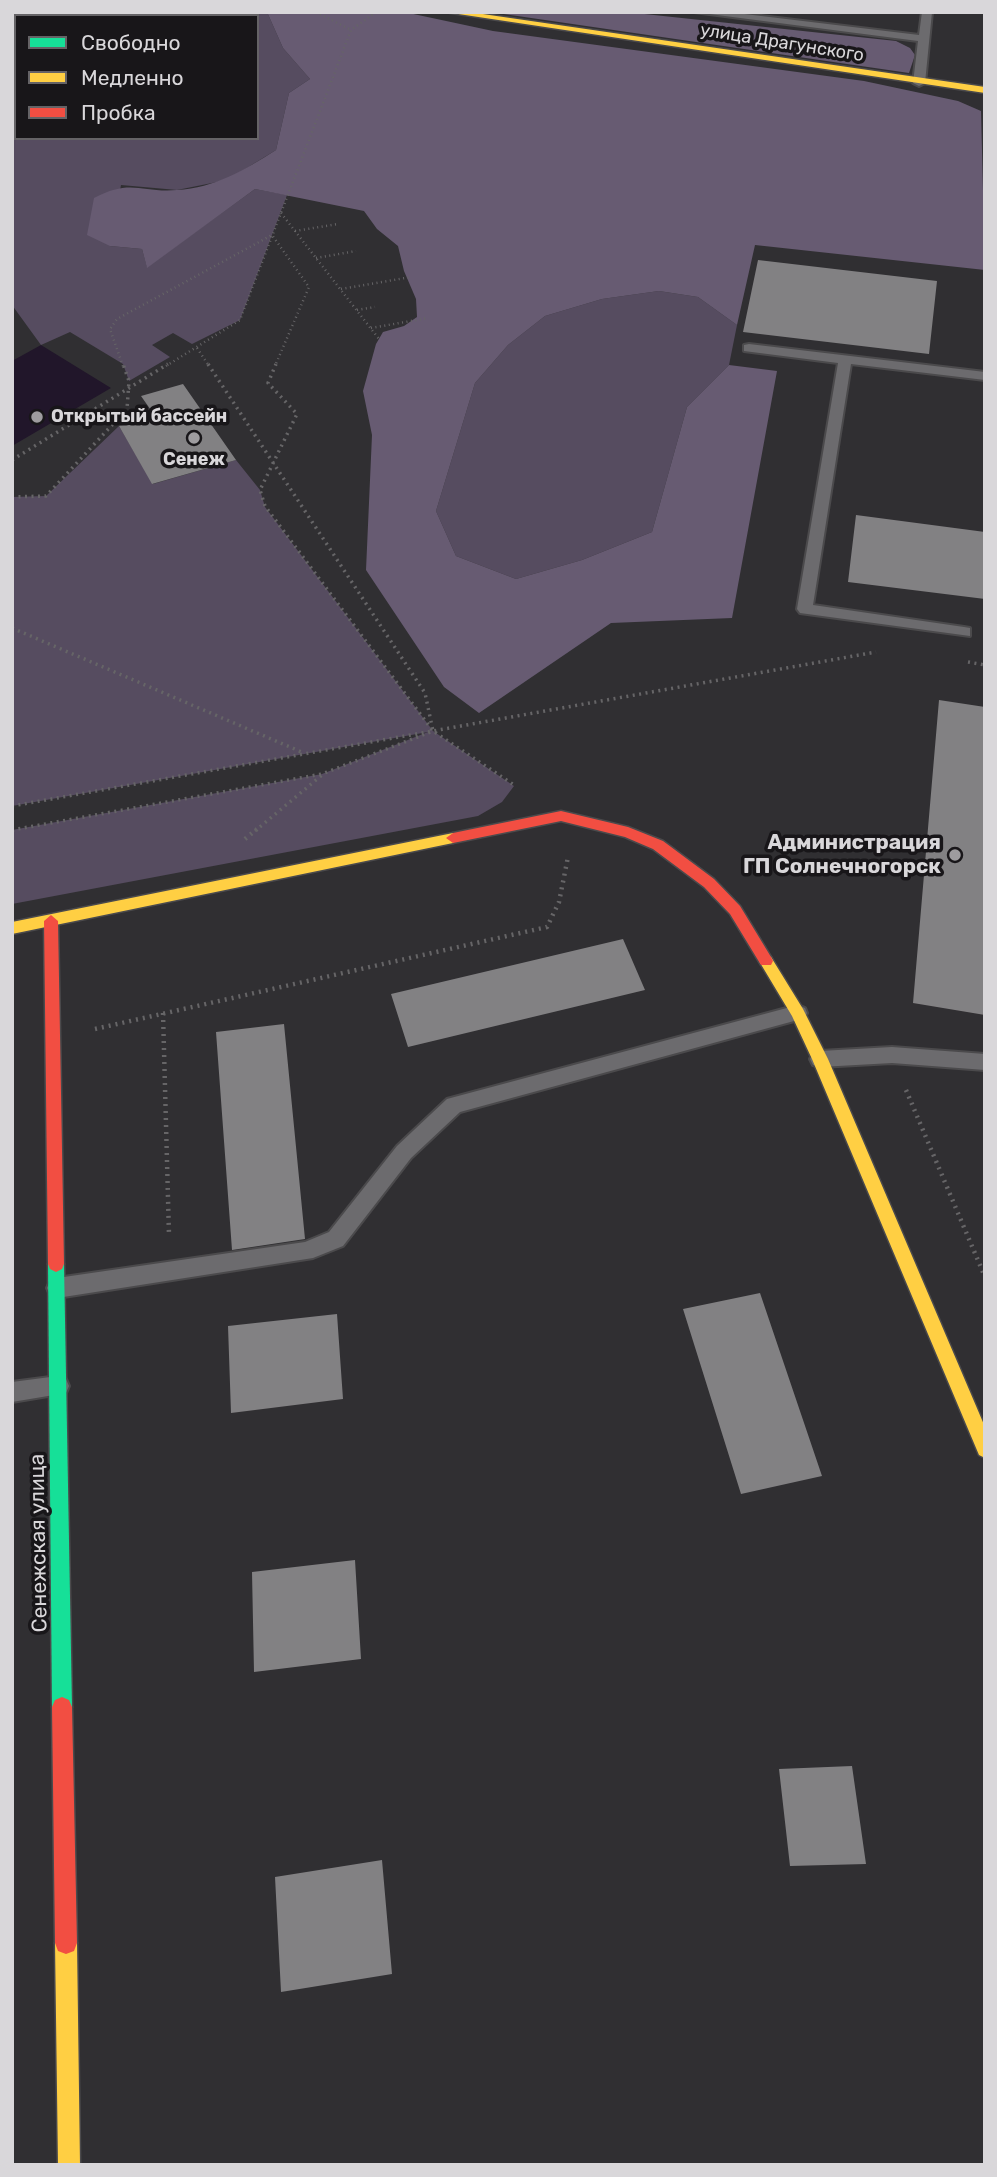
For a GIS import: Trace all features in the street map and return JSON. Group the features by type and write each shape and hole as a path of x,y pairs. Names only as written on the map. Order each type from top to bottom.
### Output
{"street":[{"name":"улица Драгунского","path":"449,12 919,83 985,90"},
{"path":"12,928 568,817 628,832 658,845 709,883 735,910 798,1013 985,1449"},
{"name":"Сенежская улица","path":"51,920 69,2165"}],"lane":[{"path":"699,12 926,39"},
{"path":"919,83 927,12"},
{"path":"748,348 985,376"},
{"path":"845,359 805,609 964,632"},
{"path":"57,1288 306,1251 335,1239 404,1152 454,1105 798,1013"},
{"path":"820,1059 892,1055 985,1062"},
{"path":"12,1392 58,1386"}],"path":[{"path":"316,12 351,30"},
{"path":"12,460 240,320 351,30 376,12"},
{"path":"280,212 379,339"},
{"path":"295,231 338,224"},
{"path":"12,497 46,496 127,410 129,381 110,329 117,319 272,235"},
{"path":"53,1038 547,927 559,902 568,817 433,731 265,506 260,490 297,414 268,383 309,287 272,235"},
{"path":"316,258 356,251"},
{"path":"340,289 411,277"},
{"path":"357,310 375,307"},
{"path":"371,328 428,318"},
{"path":"197,348 425,693 433,731"},
{"path":"12,628 305,754"},
{"path":"12,806 885,650"},
{"path":"12,831 322,774 433,731"},
{"path":"240,843 322,774"},
{"path":"163,1013 170,1271"},
{"path":"892,1055 985,1277"}],"shaded area":[{"path":"12,12 163,12 14,14 12,102"},
{"path":"267,12 283,48 310,79 289,93 276,150 227,180 177,190 121,185 110,246 142,249 147,267 255,189 287,195 240,320 192,344 173,333 152,345 170,357 129,381 123,364 70,332 41,345 12,305 12,102 14,101 14,140 259,140 259,14 161,14"},
{"path":"267,12 404,12 493,31 864,81 958,101 981,111 985,270 755,245 737,325 698,297 659,291 602,299 545,316 508,345 475,383 436,511 456,556 516,579 582,560 652,532 687,407 729,365 777,371 732,618 611,623 479,713 444,687 366,570 372,435 363,391 376,344 383,332 404,326 417,317 416,299 404,271 398,246 377,229 364,211 255,189 147,268 142,249 110,246 87,235 94,198 107,192 127,187 165,190 204,186 241,171 276,150 289,93 310,79 283,48"},
{"path":"490,12 626,12 896,41 910,48 915,55 909,73"},
{"path":"659,291 698,297 737,325 729,365 687,407 652,532 582,560 516,579 456,556 436,511 475,383 508,345 545,316 602,299"},
{"name":"Открытый бассейн","path":"41,345 111,388 12,446 12,361"},
{"path":"119,426 153,484 236,460 260,490 265,507 433,731 514,786 502,802 478,816 12,904 12,830 322,774 428,732 12,806 12,497 46,496"}],"building":[{"path":"758,260 937,281 929,354 743,332"},
{"name":"Сенеж","path":"183,384 236,460 152,484 119,426 155,416 141,396"},
{"path":"856,515 985,532 985,599 848,582"},
{"name":"Администрация ГП Солнечногорск","path":"939,700 985,707 985,1015 913,1003"},
{"path":"623,939 645,990 408,1047 391,994"},
{"path":"284,1024 305,1239 232,1250 216,1032"},
{"path":"760,1293 822,1476 741,1494 683,1309"},
{"path":"337,1314 343,1399 231,1413 228,1326"},
{"path":"355,1560 361,1659 254,1672 252,1572"},
{"path":"852,1766 866,1864 790,1866 779,1769"},
{"path":"382,1860 392,1974 281,1992 275,1877"}],"traffic: fast":[{"path":"56,1264 62,1707"}],"traffic: slow":[{"path":"449,12 985,90"},
{"path":"12,928 453,838"},
{"path":"766,961 798,1013 820,1059 985,1449"},
{"path":"66,1943 69,2165"}],"traffic: jam":[{"path":"453,838 561,816 628,832 658,845 709,883 735,910 766,961"},
{"path":"51,921 56,1264"},
{"path":"62,1707 66,1943"}],"place":[{"name":"Открытый бассейн","path":"37,417"},
{"name":"Сенеж","path":"194,438"},
{"name":"Администрация ГП Солнечногорск","path":"955,855"}]}
